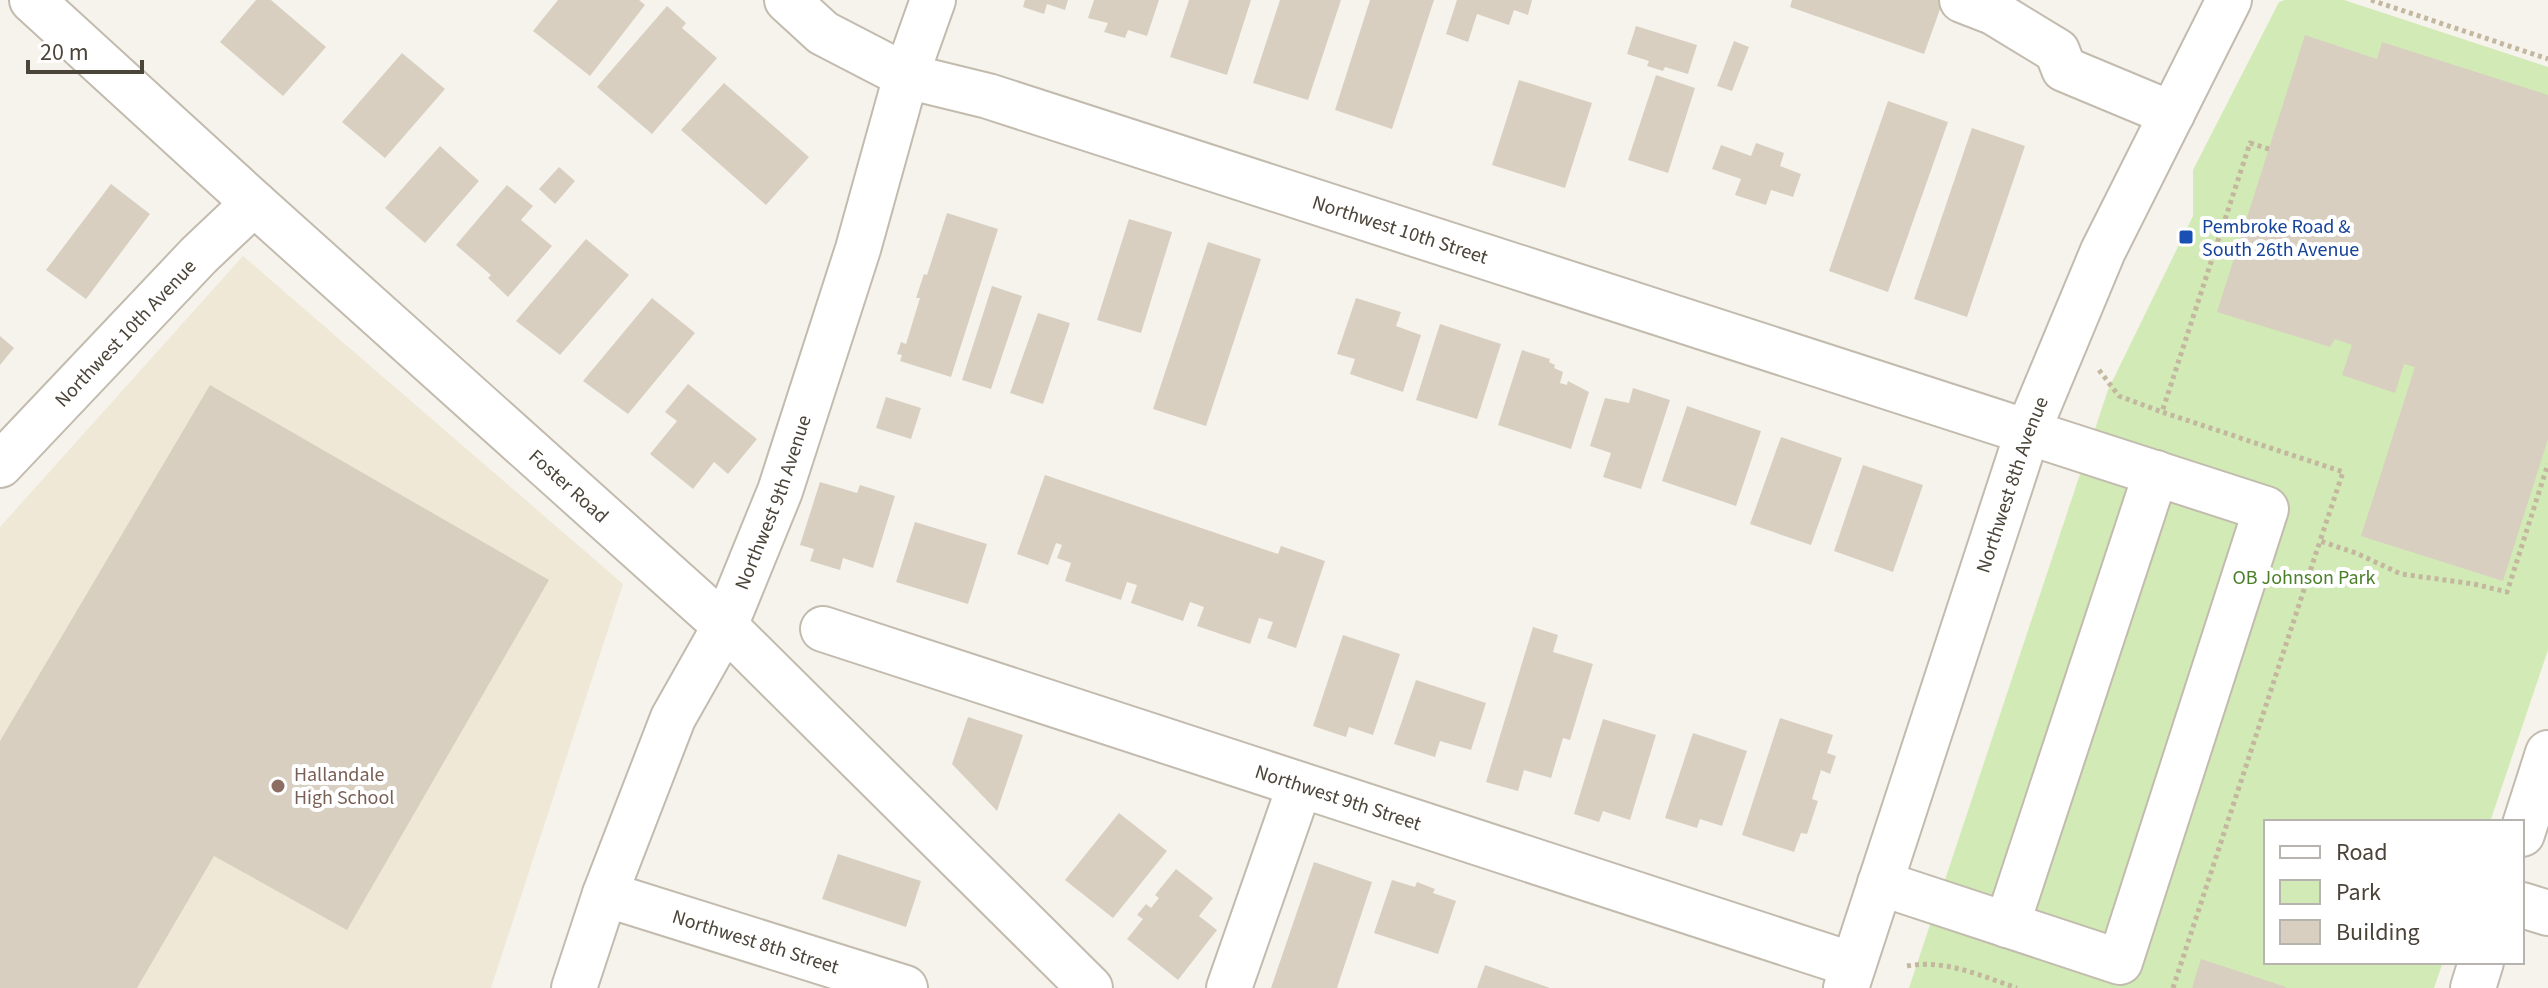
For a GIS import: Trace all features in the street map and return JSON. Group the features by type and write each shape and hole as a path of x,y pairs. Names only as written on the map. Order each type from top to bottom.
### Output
{"street":[{"name":"Foster Road","path":"32,0 725,626 1090,988"},
{"name":"Northwest 10th Street","path":"787,0 823,33 906,76 988,96 2266,509 2120,962 2007,925"},
{"name":"Northwest 9th Avenue","path":"574,988 605,894 673,718 725,626 780,491 858,249 906,76 933,0"},
{"path":"1962,0 1993,12 2057,51 2064,69 2179,100"},
{"name":"Northwest 8th Avenue","path":"1849,976 2028,431 2103,251 2229,0"},
{"name":"Northwest 10th Avenue","path":"0,465 199,255 254,203"},
{"path":"1880,883 2007,925 2156,473"},
{"name":"Northwest 9th Street","path":"823,629 1300,785 1849,976"},
{"path":"2524,828 2548,753"},
{"path":"1229,988 1300,785"},
{"name":"Northwest 8th Street","path":"605,894 905,988"},
{"path":"2524,906 2548,913"},
{"path":"2473,988 2480,964"}],"path":[{"path":"2371,0 2548,59"},
{"path":"2162,412 2250,143 2269,149"},
{"path":"2098,367 2119,396 2343,472 2173,988"},
{"path":"2320,541 2356,553 2401,574 2507,592 2548,464"},
{"path":"1907,966 1923,963 1948,965 2017,988"}],"shaded area":[{"name":"Hallandale High School","path":"243,256 623,584 491,988 0,988 0,527"}],"green space":[{"name":"OB Johnson Park","path":"2344,0 2548,67 2548,650 2491,820 2264,820 2264,964 2442,964 2434,988 1909,988 2108,390 2193,216 2193,170 2279,2"}],"building":[{"path":"256,0 271,0 326,47 283,96 220,42"},
{"path":"558,0 639,0 645,5 590,76 533,31"},
{"path":"1025,0 1068,0 1065,10 1047,4 1044,14 1023,7"},
{"path":"1094,0 1159,0 1147,36 1128,30 1125,38 1104,32 1108,23 1088,18"},
{"path":"1189,0 1251,0 1227,75 1170,57"},
{"path":"1280,0 1341,0 1308,100 1253,83"},
{"path":"1370,0 1434,0 1392,129 1335,110"},
{"path":"1457,0 1532,0 1528,15 1514,10 1509,25 1477,14 1468,42 1446,34"},
{"path":"1792,0 1943,1 1924,54 1790,7"},
{"path":"667,6 686,23 682,28 717,58 652,134 597,87"},
{"path":"1636,26 1697,45 1688,74 1665,67 1663,71 1647,66 1649,61 1627,54"},
{"path":"2305,35 2377,59 2382,42 2548,95 2548,439 2503,581 2361,536 2415,367 2404,364 2395,393 2342,375 2352,345 2335,339 2330,347 2217,312"},
{"path":"1734,41 1749,47 1732,91 1717,86"},
{"path":"402,53 445,89 385,158 342,122"},
{"path":"1656,75 1695,88 1668,173 1628,160"},
{"path":"1519,80 1592,103 1565,188 1492,165"},
{"path":"724,83 809,157 766,205 681,130"},
{"path":"1888,101 1948,122 1888,292 1829,271"},
{"path":"1972,128 2025,146 1967,317 1914,299"},
{"path":"1756,143 1784,153 1780,166 1801,174 1793,197 1771,190 1766,205 1735,195 1741,179 1712,169 1721,145 1751,156"},
{"path":"440,146 479,181 425,243 385,208"},
{"path":"559,167 575,181 555,204 539,189"},
{"path":"111,184 150,214 86,299 46,270"},
{"path":"507,185 533,206 521,220 552,246 508,297 488,278 491,275 456,245"},
{"path":"947,213 998,229 951,377 900,361 902,355 897,354 901,342 906,344 920,298 916,298 924,274 927,275"},
{"path":"1129,219 1172,232 1141,333 1097,320"},
{"path":"586,239 629,275 560,355 516,321"},
{"path":"1208,242 1261,259 1206,426 1153,409"},
{"path":"992,286 1022,296 991,389 962,380"},
{"path":"652,298 695,333 628,414 583,381"},
{"path":"1356,298 1401,312 1396,326 1421,335 1403,392 1350,374 1355,359 1337,354"},
{"path":"1038,313 1070,323 1043,404 1010,393"},
{"path":"1440,324 1501,344 1477,419 1416,400"},
{"path":"0,336 14,348 0,365"},
{"path":"1522,350 1550,359 1554,368 1563,372 1560,383 1567,385 1568,381 1589,392 1571,449 1498,425"},
{"path":"688,384 757,439 728,474 714,462 693,489 650,454 677,421 665,412"},
{"path":"210,385 549,580 347,930 214,856 137,988 0,988 0,741"},
{"path":"1633,388 1670,400 1641,489 1603,477 1611,453 1590,446 1605,398 1629,403"},
{"path":"886,397 921,408 911,439 876,428"},
{"path":"1687,406 1761,431 1736,506 1662,481"},
{"path":"1781,437 1842,458 1811,545 1750,524"},
{"path":"1863,465 1923,485 1893,572 1834,551"},
{"path":"1045,475 1278,554 1281,546 1325,561 1296,648 1267,638 1273,622 1259,618 1250,644 1197,626 1204,607 1190,602 1183,621 1131,603 1137,585 1127,582 1121,600 1065,581 1071,563 1057,558 1062,545 1056,543 1048,565 1017,554"},
{"path":"820,482 857,493 860,485 895,496 873,568 843,558 840,570 810,561 814,549 800,545"},
{"path":"915,522 987,544 968,604 896,582"},
{"path":"1533,627 1558,635 1553,652 1593,664 1570,740 1563,738 1551,778 1524,770 1518,791 1486,782"},
{"path":"1343,635 1400,654 1373,735 1349,727 1346,737 1313,726"},
{"path":"1416,680 1486,703 1471,750 1440,741 1435,757 1394,744"},
{"path":"968,717 1023,735 997,811 952,764"},
{"path":"1780,718 1833,735 1827,753 1836,756 1830,774 1821,770 1812,799 1818,801 1807,834 1801,833 1794,852 1742,835"},
{"path":"1603,719 1656,735 1630,820 1603,811 1599,822 1574,814"},
{"path":"1693,733 1747,751 1722,826 1700,819 1697,828 1665,818"},
{"path":"1119,813 1167,851 1113,918 1065,880"},
{"path":"838,854 921,881 906,927 822,899"},
{"path":"1314,862 1372,882 1337,988 1271,988"},
{"path":"1176,869 1213,898 1199,916 1217,930 1178,980 1127,939 1143,919 1137,915 1146,904 1151,908 1159,898 1155,895"},
{"path":"1392,880 1415,887 1417,882 1435,889 1433,893 1456,901 1438,954 1374,933"},
{"path":"2201,959 2286,987 2286,988 2192,988"},
{"path":"1485,965 1550,988 1477,988"}],"place":[{"name":"Pembroke Road & South 26th Avenue","path":"2186,237"},
{"name":"Hallandale High School","path":"278,786"}]}
